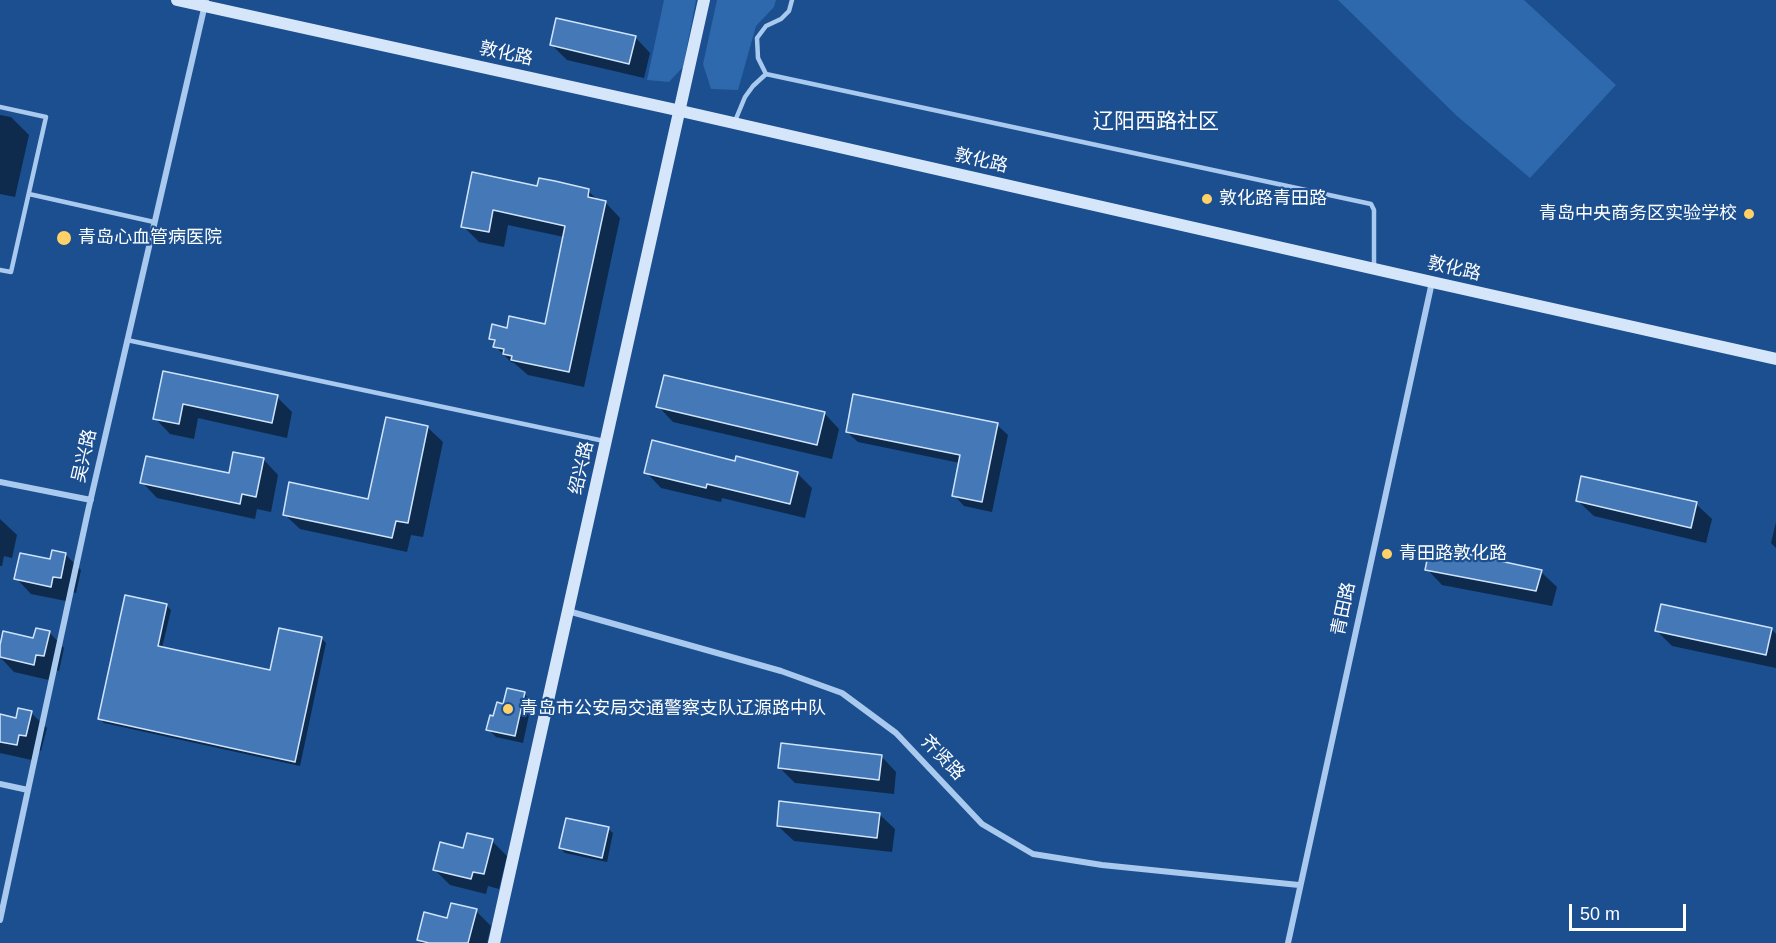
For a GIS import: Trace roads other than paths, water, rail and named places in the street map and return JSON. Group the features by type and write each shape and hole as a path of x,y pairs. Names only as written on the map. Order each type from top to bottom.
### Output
{"main road":[{"name":"敦化路","path":"177,0 205,3 1776,359"},
{"name":"绍兴路","path":"494,943 704,0"}],"street":[{"name":"吴兴路","path":"0,920 91,500 205,3"},
{"name":"青田路","path":"1287,943 1432,282"},
{"path":"0,482 91,500"},
{"name":"齐贤路","path":"568,611 781,671 842,693 896,733 982,824 1033,854 1102,866 1299,885"},
{"path":"0,784 28,790"}],"lane":[{"path":"766,74 758,58 757,38 766,26 781,19 789,11 792,0"},
{"path":"735,123 745,98 753,86 766,74"},
{"path":"766,74 1371,204 1374,210 1374,269"},
{"path":"0,107 46,117 11,273 0,270"},
{"path":"29,194 154,222"},
{"path":"127,340 607,442"}],"place":[{"name":"敦化路青田路","path":"1207,199"},
{"name":"青岛中央商务区实验学校","path":"1749,214"},
{"name":"青岛心血管病医院","path":"64,238"},
{"name":"青田路敦化路","path":"1387,554"},
{"name":"青岛市公安局交通警察支队辽源路中队","path":"508,709"}],"district":[{"name":"辽阳西路社区","path":"1156,122"}]}
